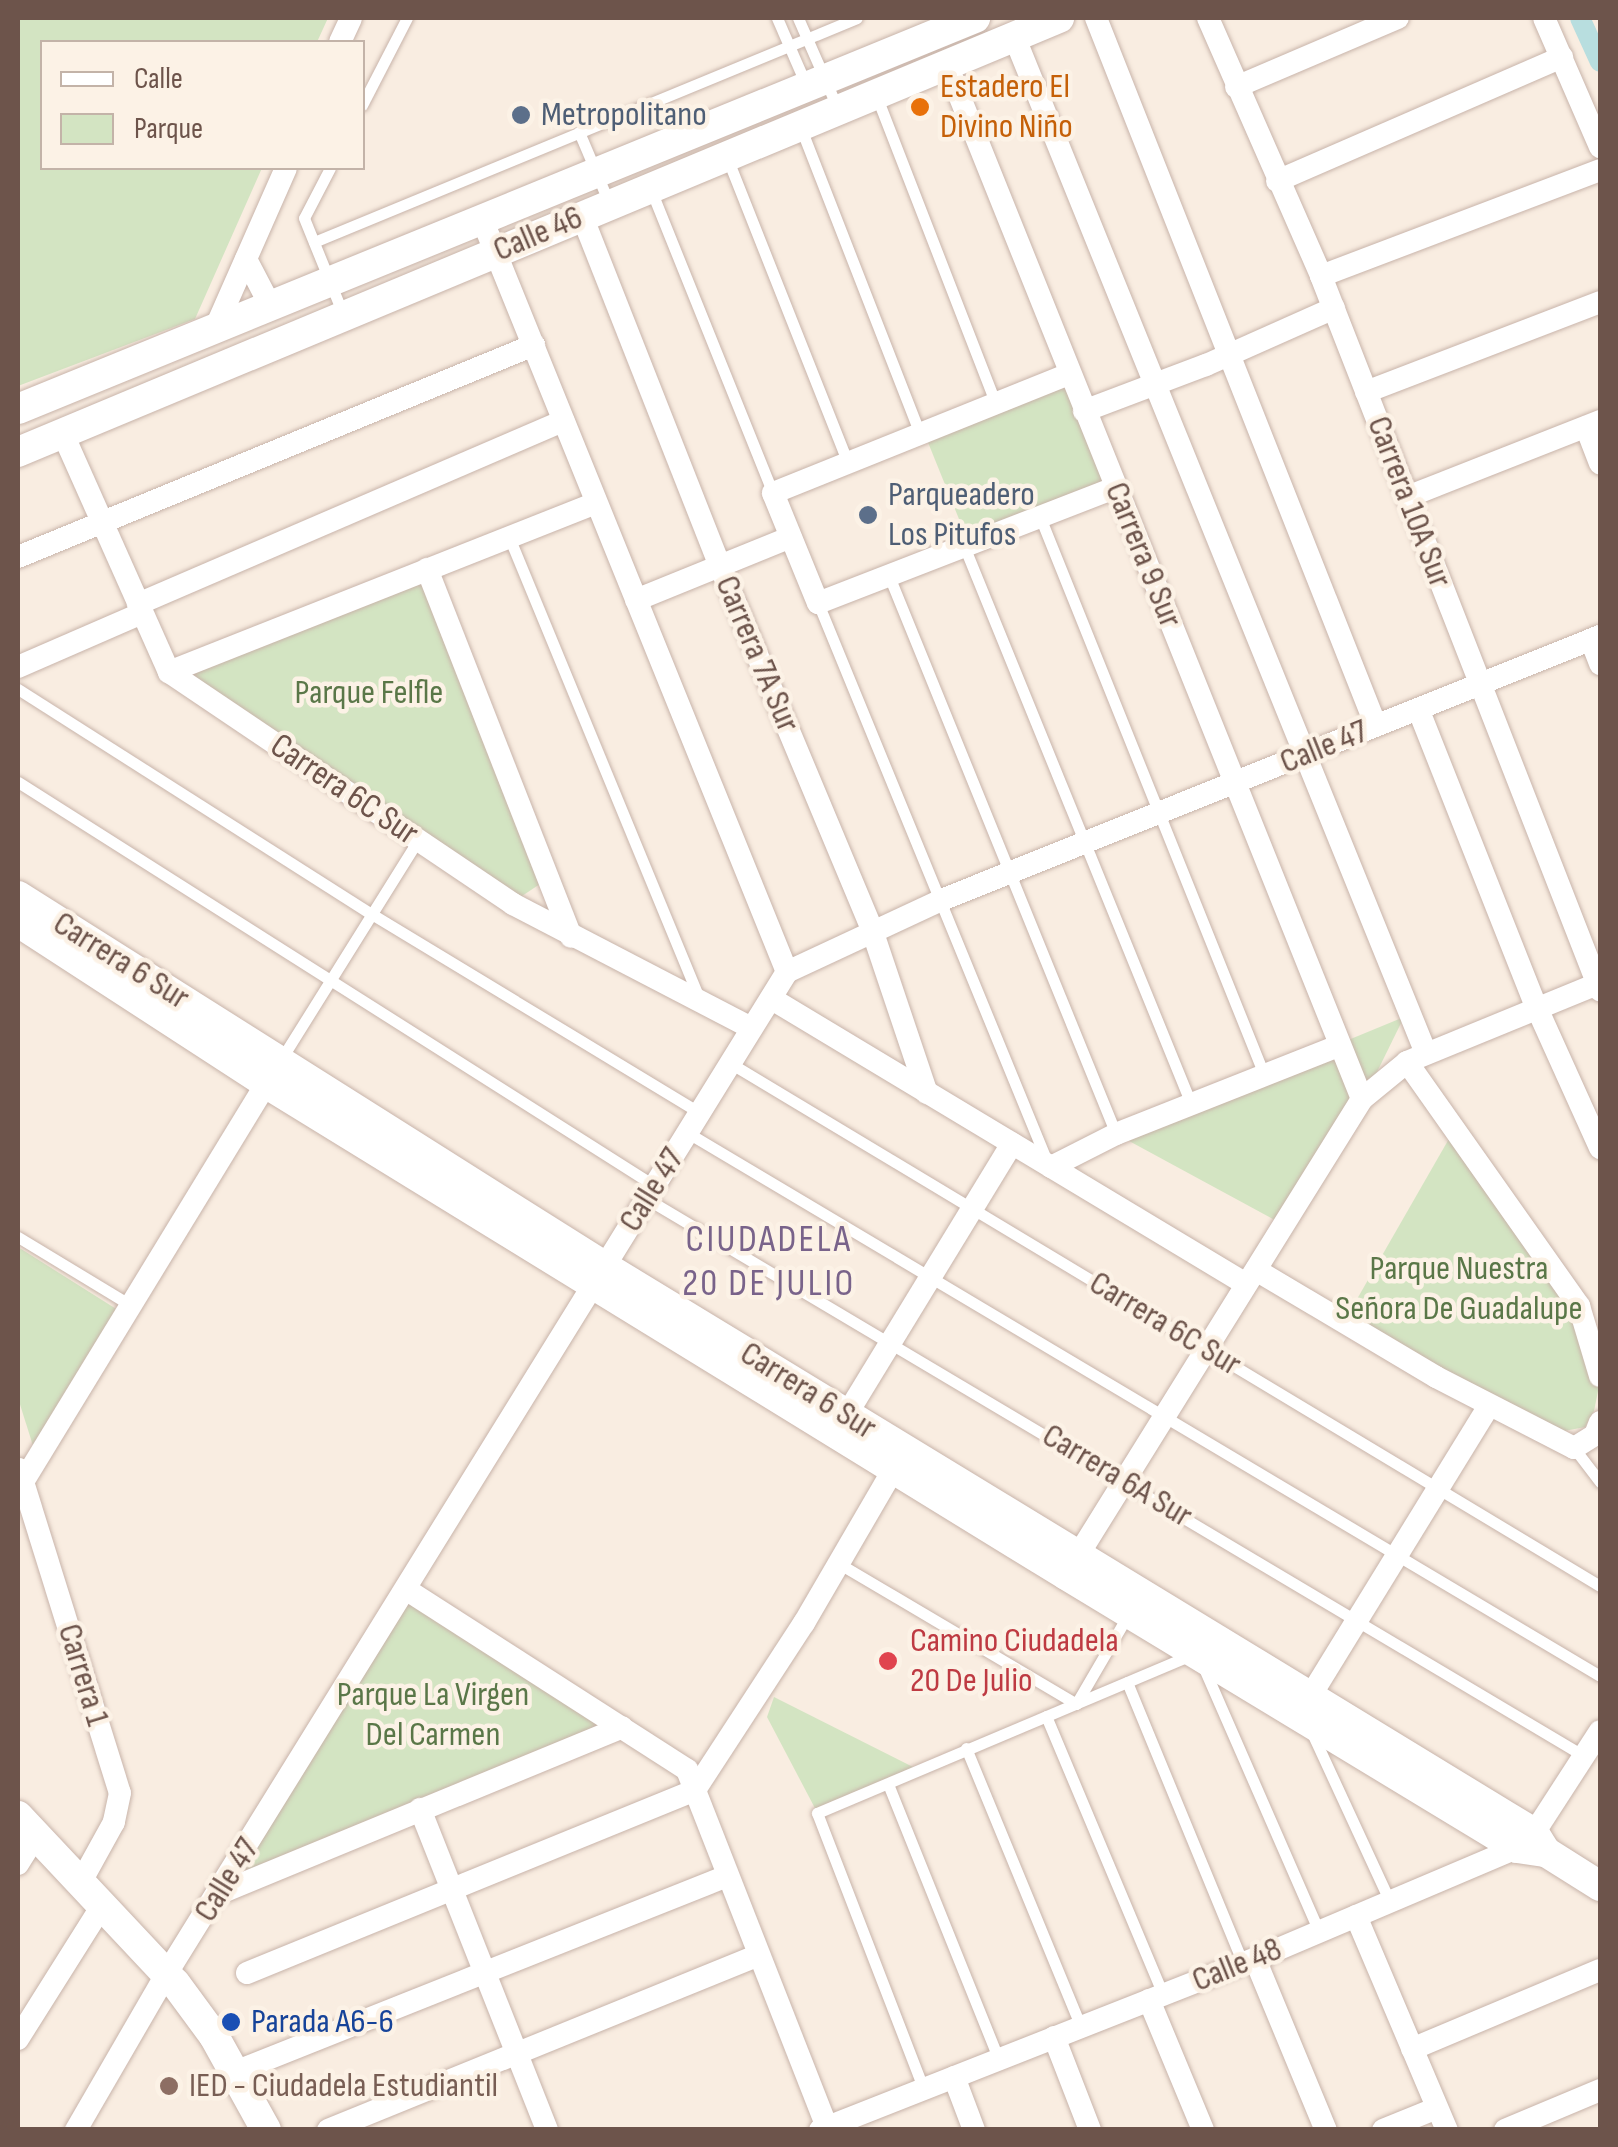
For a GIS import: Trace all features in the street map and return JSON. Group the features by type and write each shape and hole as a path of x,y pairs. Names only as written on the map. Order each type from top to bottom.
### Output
{"street":[{"name":"Calle 46","path":"18,409 975,18"},
{"path":"1096,18 1376,726"},
{"name":"Carrera 10A Sur","path":"1208,18 1334,308 1600,986"},
{"path":"1236,87 1398,18"},
{"path":"1544,18 1600,147"},
{"name":"Calle 46","path":"18,452 1051,19"},
{"path":"1014,36 1158,384 1417,1058 1579,1306 1600,1376"},
{"path":"1276,181 1562,57"},
{"name":"Carrera 9 Sur","path":"947,65 1362,1099"},
{"path":"215,329 285,170"},
{"path":"1320,276 1600,170"},
{"name":"Carrera 7A Sur","path":"596,210 720,566 872,930 927,1093"},
{"path":"482,219 787,972"},
{"path":"246,259 271,307"},
{"path":"1366,392 1600,302"},
{"path":"1084,411 1158,384 1334,308"},
{"path":"18,557 534,345"},
{"path":"1069,374 773,492 818,603 1116,488"},
{"path":"18,667 140,608 562,421"},
{"path":"1407,496 1593,424 1600,463"},
{"path":"63,434 169,672 596,502"},
{"path":"636,600 792,537"},
{"path":"427,569 571,937"},
{"path":"1596,638 1600,664"},
{"name":"Calle 47","path":"76,2130 166,1973 220,1893 787,972 939,901 1596,638"},
{"name":"Carrera 6C Sur","path":"169,672 418,840 571,937 751,1028"},
{"path":"1419,710 1536,1006 1600,1148"},
{"name":"Carrera 6 Sur","path":"18,896 274,1072"},
{"name":"Carrera 6 Sur","path":"18,922 274,1072 598,1276 1600,1886"},
{"path":"1071,1566 1362,1099 1417,1058 1536,1006 1600,986"},
{"path":"772,1000 1050,1166 1489,1406 1574,1448 1595,1434 1600,1422"},
{"path":"1050,1166 1116,1134 1338,1046"},
{"path":"20,1474 132,1306 274,1072"},
{"path":"840,1424 974,1212 1012,1144"},
{"path":"1308,1706 1489,1406"},
{"name":"Carrera 6 Sur","path":"840,1424 893,1470 1071,1566 1130,1612 1198,1653 1308,1706"},
{"path":"248,1974 695,1790 893,1470"},
{"name":"Carrera 1","path":"20,1474 120,1794 114,1822 82,1880"},
{"path":"407,1590 687,1770 825,2129"},
{"path":"220,1893 622,1727"},
{"path":"1532,1844 1594,1746"},
{"path":"420,1809 546,2130"},
{"path":"28,1825 166,1973 235,2072 266,2130"},
{"path":"18,1864 28,1825"},
{"name":"Calle 48","path":"825,2129 1532,1844"},
{"path":"235,2072 727,1876"},
{"path":"18,2039 103,1904"},
{"path":"1356,1916 1442,2119 1384,2130"},
{"path":"328,2130 758,1955"},
{"path":"1249,1961 1326,2130"},
{"path":"1412,2050 1600,1970"},
{"path":"1156,1998 1203,2130"},
{"path":"1054,2037 1090,2130"},
{"path":"954,2078 974,2130"},
{"path":"1505,2130 1600,2090"}],"lane":[{"path":"365,99 407,18"},
{"path":"777,18 789,45 815,82 820,118"},
{"path":"798,18 807,38 820,118 920,434"},
{"path":"314,242 857,18"},
{"path":"876,94 996,404"},
{"path":"580,132 596,172 596,210"},
{"path":"726,156 848,463"},
{"path":"329,170 304,218 344,316"},
{"path":"650,188 773,492"},
{"path":"1040,517 1265,1076"},
{"path":"509,537 700,1002"},
{"path":"964,546 1082,844 1192,1106"},
{"path":"888,576 1116,1134"},
{"path":"818,603 1050,1166"},
{"path":"18,689 931,1276 1600,1676"},
{"name":"Carrera 6A Sur","path":"18,782 651,1193 890,1343 1358,1620 1594,1746"},
{"path":"274,1072 418,840"},
{"name":"Carrera 6C Sur","path":"730,1063 1600,1586"},
{"path":"18,1236 132,1306"},
{"path":"1574,1448 1600,1482"},
{"path":"838,1563 1076,1704"},
{"path":"1076,1704 1130,1612"},
{"path":"924,2090 817,1813 1198,1653 1320,1932"},
{"path":"1127,1682 1249,1961"},
{"path":"1308,1706 1390,1902"},
{"path":"1046,1716 1156,1998"},
{"path":"966,1748 1080,2025"},
{"path":"888,1784 999,2060"}],"green space":[{"path":"18,18 328,18 318,40 40,40 40,170 261,170 195,319 18,386"},
{"path":"1065,381 1107,485 968,541 926,437"},
{"name":"Parque Felfle","path":"422,573 546,880 516,900 175,673"},
{"name":"Parque Nuestra Señora De Guadalupe","path":"1404,1017 1377,1072 1284,1225 1118,1135"},
{"name":"Parque Nuestra Señora De Guadalupe","path":"1450,1137 1575,1308 1600,1381 1594,1411 1585,1427 1559,1432 1345,1320"},
{"path":"18,1247 121,1312 34,1449 18,1398"},
{"name":"Parque La Virgen Del Carmen","path":"410,1597 617,1729 221,1892"},
{"path":"774,1697 919,1770 817,1812 767,1717"}],"waterway":[{"path":"1580,18 1600,62"}],"place":[{"name":"Estadero El Divino Niño","path":"920,107"},
{"name":"Metropolitano","path":"521,115"},
{"name":"Parqueadero Los Pitufos","path":"868,515"},
{"name":"Camino Ciudadela 20 De Julio","path":"888,1661"},
{"name":"Parada A6-6","path":"231,2022"},
{"name":"IED - Ciudadela Estudiantil","path":"169,2086"}],"district":[{"name":"CIUDADELA 20 DE JULIO","path":"769,1262"}]}
